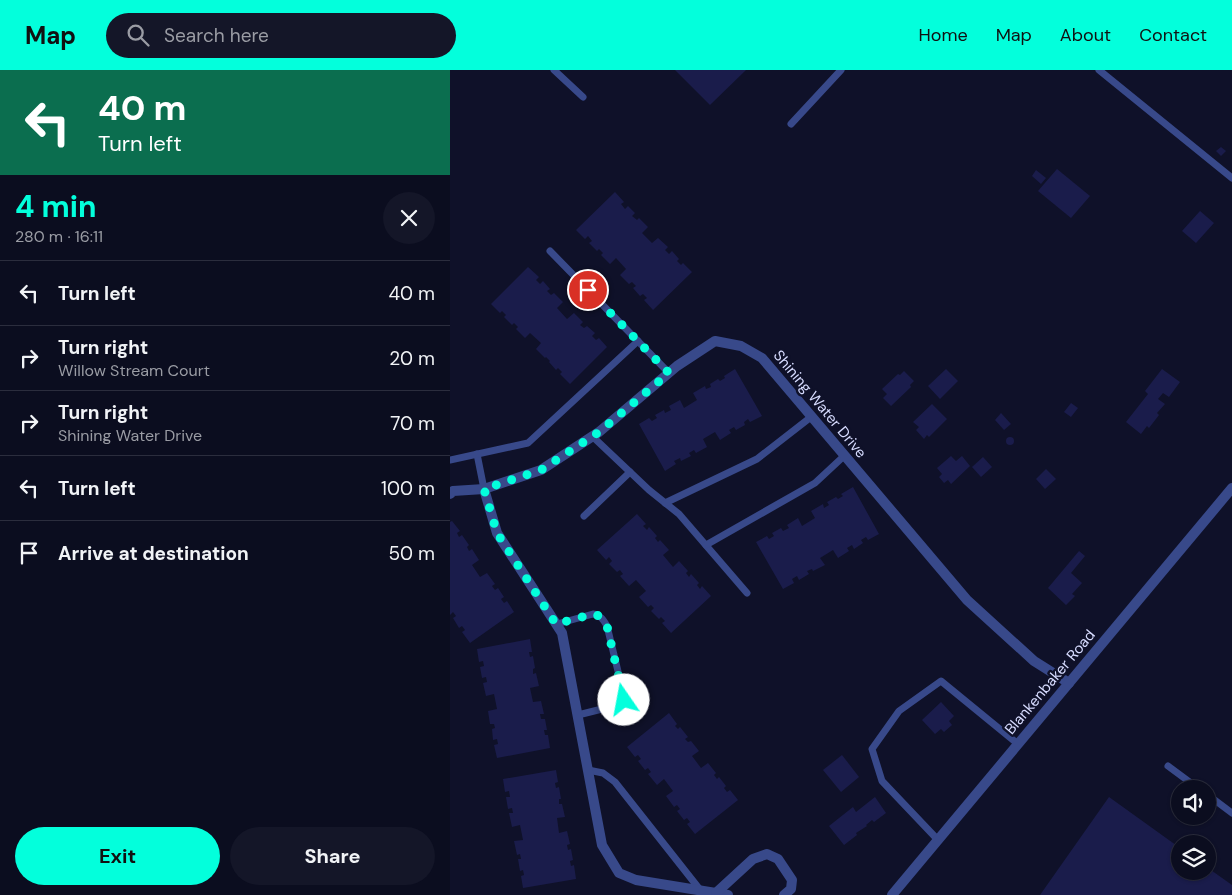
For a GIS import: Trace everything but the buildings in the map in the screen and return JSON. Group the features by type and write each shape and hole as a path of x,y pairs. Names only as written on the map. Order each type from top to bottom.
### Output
{"street":[{"name":"Shining Water Drive","path":"450,494 453,491 484,489 541,470 592,436 669,373 715,341 741,346 762,358 967,600 1034,661 1069,682"},
{"name":"Blankenbaker Road","path":"892,895 1232,488"},
{"path":"484,489 497,533 562,633 602,845 618,873 636,880 728,895"},
{"path":"716,893 753,859 767,854 778,859 792,880 791,889 784,895"}],"lane":[{"path":"554,70 583,97"},
{"path":"791,124 841,70"},
{"path":"1099,70 1232,178"},
{"path":"550,251 669,373"},
{"path":"450,460 528,443 638,341"},
{"path":"665,503 757,459 811,417"},
{"path":"592,436 679,514 747,593"},
{"path":"477,454 484,489"},
{"path":"706,545 815,483 844,456"},
{"path":"584,516 630,472"},
{"path":"556,624 593,614 598,615 604,621 607,626 624,696 624,700 618,705 578,715"},
{"path":"938,840 882,781 872,749 899,711 941,681 1018,744"},
{"path":"1168,766 1187,780"},
{"path":"588,770 603,773 615,782 702,891"},
{"path":"1216,801 1232,813"}],"route":[{"path":"588,290 669,373 599,432 569,453 541,470 484,489 497,533 556,624 593,614 598,615 604,621 607,626 624,700"}]}
